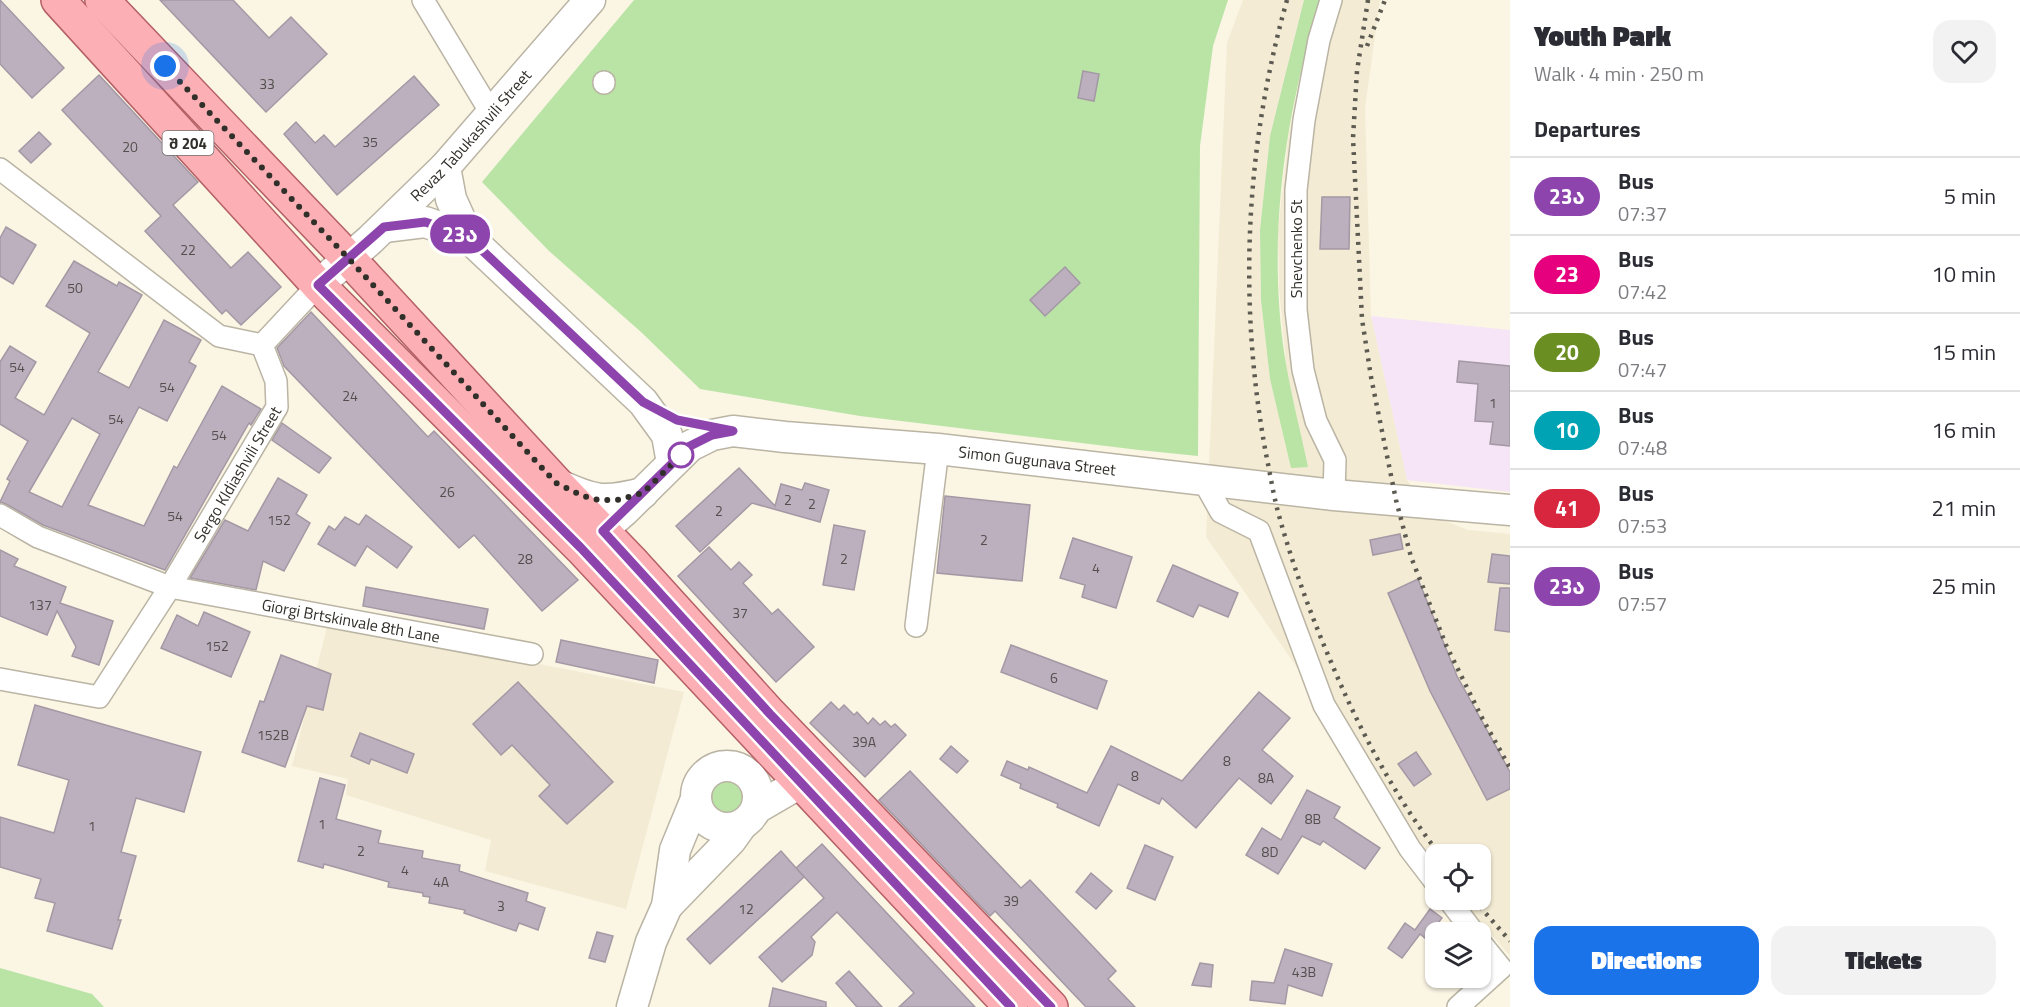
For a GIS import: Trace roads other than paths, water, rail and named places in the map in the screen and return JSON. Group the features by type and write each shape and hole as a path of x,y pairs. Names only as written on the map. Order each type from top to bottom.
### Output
{"main road":[{"name":"შ 204","path":"58,0 318,285 592,540 809,774 1011,1007"},
{"name":"შ 204","path":"102,0 349,259 556,483 592,540"},
{"name":"Revaz Tabukashvili Street","path":"318,285 384,227 445,167 590,0"},
{"path":"445,167 451,199 468,237 643,402 667,435 672,463"},
{"path":"384,227 425,222 468,237"},
{"path":"643,402 677,420 733,431"},
{"name":"Simon Gugunava Street","path":"592,540 690,446 712,435 733,431 938,449 1334,495 1510,510"},
{"path":"556,483 583,496 599,500 617,500 643,493"},
{"path":"632,1007 651,942 667,906 675,850 696,799 697,789 702,779 711,771 723,766 761,722"},
{"path":"667,906 731,840 749,817 759,795 755,783 747,773 735,767 723,766"},
{"name":"შ 204","path":"809,774 1051,1007"},
{"path":"696,799 698,809 711,824 721,828 731,828 809,774"}],"street":[{"path":"423,0 491,113"},
{"name":"Shevchenko St","path":"1331,0 1318,40 1296,190 1296,310 1303,370 1313,411 1335,460 1334,495"},
{"path":"0,169 219,336 262,345 318,285"},
{"name":"Sergo Kldiashvili Street","path":"0,679 99,697 170,587 277,407 276,381 262,345"},
{"path":"916,626 938,449"},
{"path":"1203,480 1221,512 1258,531 1324,705 1410,849 1425,869"},
{"path":"0,515 38,537 170,587"},
{"name":"Giorgi Brtskinvale 8th Lane","path":"170,587 532,654"},
{"path":"1457,910 1466,922"},
{"path":"1458,1007 1505,973 1491,956"}],"railway":[{"path":"1287,0 1262,112 1250,226 1249,283 1252,340 1257,397 1266,454 1276,505 1289,550 1316,625 1342,687 1379,762 1432,844"},
{"path":"1368,0 1357,71 1353,138 1362,319 1371,377 1396,500 1411,557 1446,645 1510,768"},
{"path":"1367,46 1385,0"},
{"path":"1483,910 1510,941"}]}
